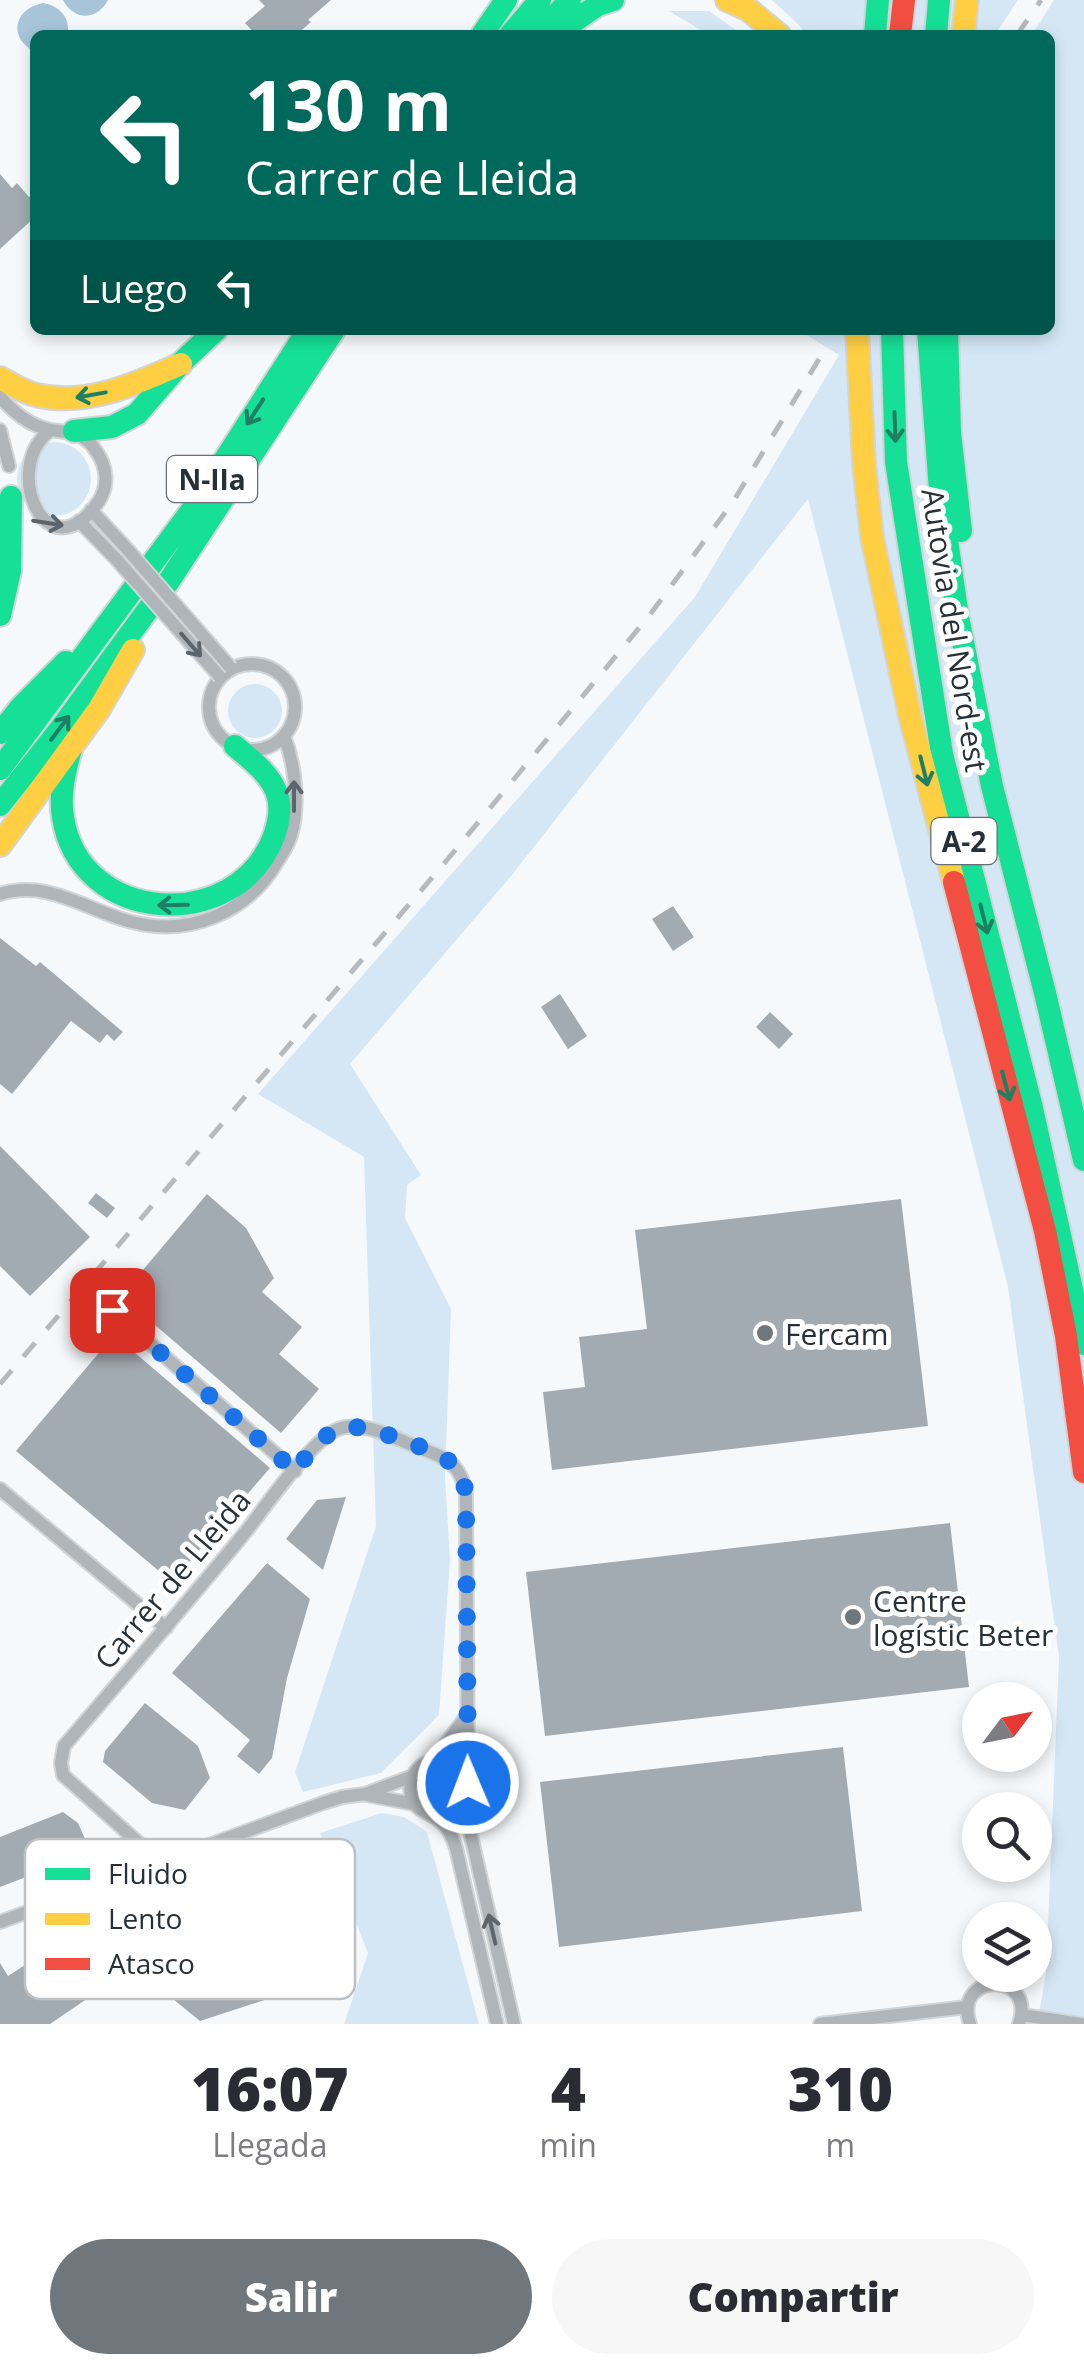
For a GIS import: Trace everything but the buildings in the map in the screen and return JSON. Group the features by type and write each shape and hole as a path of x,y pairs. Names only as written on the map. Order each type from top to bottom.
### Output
{"highway":[{"path":"485,30 506,0"},
{"path":"498,30 517,0"},
{"path":"514,30 540,0"},
{"path":"542,30 570,0"},
{"path":"561,30 598,5 613,0"},
{"path":"728,0 749,10 774,30"},
{"path":"875,30 878,0"},
{"path":"901,30 904,0"},
{"path":"937,30 940,0"},
{"path":"964,30 967,0"},
{"path":"62,431 102,431 134,418 211,335"},
{"name":"N-IIa","path":"0,769 197,503 305,335"},
{"name":"N-IIa","path":"0,804 169,581 331,335"},
{"path":"858,335 872,537 910,716 1044,1232 1066,1336 1084,1472"},
{"path":"867,335 880,526 910,716"},
{"name":"Autovia del Nord-est","path":"892,335 896,462 942,754 1032,1108 1084,1344"},
{"name":"Autovia del Nord-est","path":"928,335 940,491 958,617 1000,822 1046,993 1084,1160"},
{"path":"947,335 950,432 984,744"},
{"path":"0,378 35,395 69,398 94,396 180,364"},
{"path":"0,615 11,568 13,470"},
{"path":"0,846 100,709 169,581"},
{"path":"0,733 33,695 110,622"},
{"path":"70,749 62,781 61,810 79,860 114,892 144,903 180,906 210,900 236,885 264,856 273,839 279,818 278,799 270,780 235,746"}],"street":[{"path":"0,397 19,417 86,438 106,471 102,496 79,521 60,527 40,525 22,514 0,430"},
{"path":"13,470 62,431"},
{"path":"91,510 122,555 226,673"},
{"path":"79,521 122,555"},
{"path":"240,665 270,667 283,676 293,692 296,711 284,736 258,751 235,746 217,732 209,710 213,687 240,665"},
{"path":"0,894 37,890 69,897 133,923 163,926 197,924 224,914 252,896 270,875 292,834 294,780 284,736"},
{"path":"112,1310 295,1471"},
{"name":"Carrer de Lleida","path":"134,1839 63,1775 60,1763 64,1746 295,1471 333,1432 347,1426 366,1428 439,1455 460,1472 466,1495 468,1783"},
{"path":"0,1489 166,1628"},
{"path":"434,1760 468,1714"},
{"path":"227,1839 413,1776 434,1760 454,1763 463,1770 468,1783 468,1794 453,1813 436,1817 414,1804 365,1794"},
{"path":"413,1776 410,1788 414,1804"},
{"path":"464,1801 514,2024"},
{"path":"436,1817 449,1830 456,1848 497,2024"},
{"path":"0,1922 25,1913"},
{"path":"969,2024 967,2007 976,1991 994,1983 1016,1994 1021,2002 1021,2020 1081,2024"},
{"path":"820,2024 967,2007"}],"shaded area":[{"path":"63,0 108,0 98,12 86,16 73,12"},
{"path":"772,0 1018,0 998,30 802,30"},
{"path":"1054,0 1084,0 1084,2024 1037,2024 1043,1992 1052,1992 1052,1902 1049,1902 1059,1657 1008,1287 808,499 511,876 350,1064 421,1175 407,1185 405,1218 451,1309 445,1478 450,1560 439,1715 381,1773 303,1792 295,1772 376,1526 364,1157 258,1094 695,597 839,355 807,335 1055,335 1055,30 1035,30"},
{"path":"43,3 63,13 68,30 30,30 30,49 21,39 18,24 33,6"},
{"path":"669,11 709,11 736,30 701,30"},
{"path":"54,442 80,453 91,479 80,505 54,516 28,505 17,479 28,453"},
{"path":"255,684 274,692 282,711 274,730 255,738 236,730 228,711 236,692"},
{"path":"382,1813 404,1817 427,1832 479,2024 344,2024 368,1953 355,1920 355,1839 322,1839 320,1833"}],"railway":[{"path":"1020,30 1041,0"},
{"path":"0,1384 447,860 649,616 733,502 828,344"}],"traffic: fast":[{"path":"485,30 506,0"},
{"path":"514,30 540,0"},
{"path":"542,30 570,0"},
{"path":"561,30 598,5 613,0"},
{"path":"875,30 878,0"},
{"path":"936,30 939,0"},
{"path":"74,431 112,427 137,414 211,335"},
{"path":"0,769 197,503 305,335"},
{"path":"0,805 169,581 331,335"},
{"path":"892,335 896,462 942,754 1032,1108 1084,1344"},
{"path":"928,335 940,491 958,617 992,786 1084,1160"},
{"path":"947,335 950,432 961,531"},
{"path":"0,615 10,571 11,497"},
{"path":"0,733 66,662"},
{"path":"71,749 62,808 75,853 98,879 127,897 161,904 195,902 228,890 255,868 274,836 279,802 273,784 235,746"}],"traffic: slow":[{"path":"727,0 749,10 773,30"},
{"path":"964,30 967,0"},
{"path":"857,335 872,537 910,716 954,882"},
{"path":"0,378 36,395 73,398 110,392 181,364"},
{"path":"0,845 99,709 133,650"}],"traffic: jam":[{"path":"901,30 904,0"},
{"path":"954,882 1045,1231 1066,1336 1084,1472"}],"place":[{"name":"Fercam","path":"765,1333"},
{"name":"Centre logístic Beter","path":"853,1617"}],"route":[{"path":"112,1310 295,1471 333,1432 347,1426 366,1428 439,1455 460,1472 466,1495 468,1783"}]}
